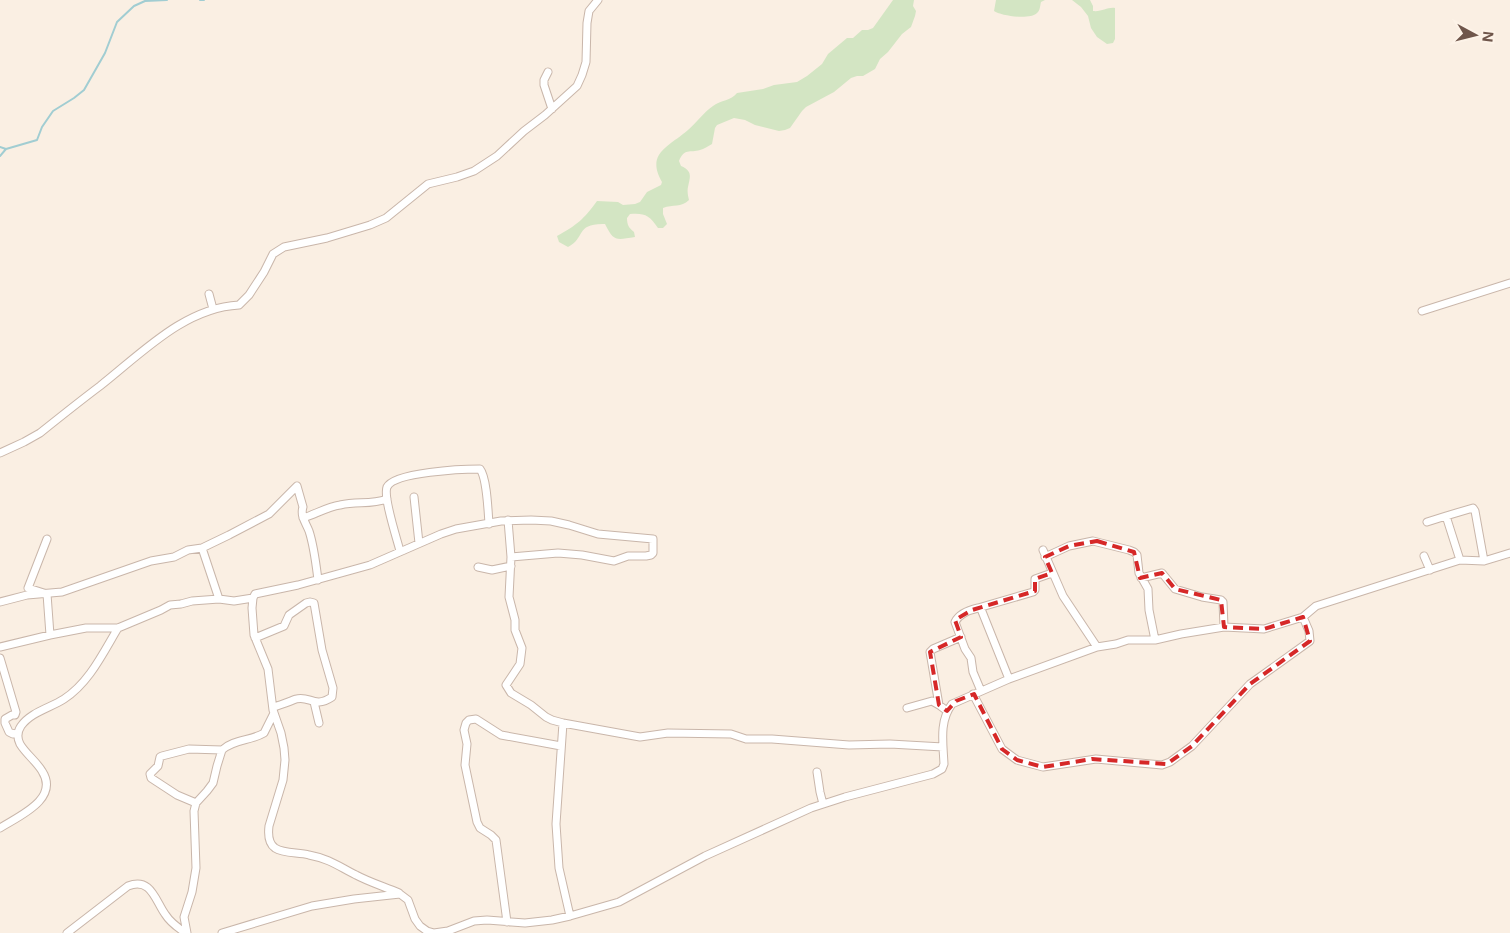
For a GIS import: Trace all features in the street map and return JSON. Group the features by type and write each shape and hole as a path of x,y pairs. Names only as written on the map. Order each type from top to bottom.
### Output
{"street":[{"path":"0,452 40,433 160,338 186,320 213,309 240,305 250,295 274,254 279,249 327,238 370,225 386,218 428,184 474,171 496,156 524,131 552,110 576,86 586,62 589,11 598,0"},
{"path":"548,72 544,84 552,110"},
{"path":"1422,311 1510,283"},
{"path":"209,294 213,309"},
{"path":"400,551 387,499 387,489 391,482 410,475 480,469 487,496 489,524"},
{"path":"0,602 27,595 62,592 151,561 174,557 188,550 202,548 269,514 296,487 298,487 303,508 303,518 309,531 318,580"},
{"path":"414,497 419,542"},
{"path":"303,518 338,505 375,503 387,499"},
{"path":"1427,522 1473,508 1475,510 1484,561"},
{"path":"1446,516 1460,560"},
{"path":"508,520 511,557 510,605 515,620 515,630 522,648 520,664 506,685 512,693 546,717 563,723 640,737 668,733 732,734 746,739 772,739 849,745 906,744 943,747"},
{"path":"511,557 558,553 614,561 628,556 646,556 653,552 654,546 653,539 598,534 569,524 551,521 508,520 456,529 419,542 370,565 298,585 254,594 253,598 255,638 268,669 273,710 281,733 285,760 280,791 269,826 268,834 272,846 284,852 303,853 321,857 356,876 400,894 408,900 415,919 420,926 434,933 448,931 474,921 540,922 620,902 705,856 823,804 940,771 944,764 943,729 947,711 956,702 1009,679 1097,648 1128,640 1155,640 1224,627 1264,629 1303,616 1316,606 1460,560 1484,561 1510,553"},
{"path":"47,538 28,588 47,594"},
{"path":"1097,648 1063,596 1044,553 1089,541 1097,541 1134,552 1139,573 1148,589 1149,610 1155,640"},
{"path":"202,548 219,600"},
{"path":"1424,556 1430,570"},
{"path":"478,567 492,570 511,566"},
{"path":"981,691 974,673 972,658 965,649 955,620 963,614 978,608 1033,592 1035,579 1052,573"},
{"path":"1141,578 1162,573 1174,589 1221,600 1223,602 1224,627"},
{"path":"47,594 50,635"},
{"path":"0,647 86,628 118,628 170,605 192,601 219,600 234,602 253,598"},
{"path":"196,803 177,795 151,778 150,774 158,766 160,757 188,749 222,750 233,743 264,733 273,710 297,699 320,702 332,696 333,688 322,650 314,603 306,603 289,615 284,626 255,638"},
{"path":"978,608 981,609 1009,679"},
{"path":"973,694 1002,749 1017,760 1043,767 1092,759 1143,764 1165,764 1192,746 1250,684 1310,640 1309,631 1303,616"},
{"path":"0,828 34,807 43,798 47,789 43,772 23,750 18,740 18,733 22,725 29,718 64,699 76,688 96,664 118,628"},
{"path":"940,705 930,652 961,638"},
{"path":"0,658 16,712 15,715 5,718 5,723 9,732 13,734 18,733"},
{"path":"907,708 932,701 947,711"},
{"path":"314,702 319,723"},
{"path":"507,922 496,840 480,828 477,822 465,765 467,744 464,730 466,723 469,720 476,719 501,735 561,746"},
{"path":"563,723 556,824 559,868 570,916"},
{"path":"187,933 184,917 192,892 196,868 194,811 196,803 213,783 216,766 222,750"},
{"path":"818,772 823,804"},
{"path":"68,933 128,886 134,884 147,886 165,915 178,928 187,933"},
{"path":"222,933 312,906 400,894"}],"highlighted area":[{"path":"1097,541 1134,552 1140,578 1162,573 1175,589 1221,600 1224,627 1264,629 1303,617 1310,641 1250,684 1192,746 1167,764 1092,759 1043,767 1017,760 1002,749 974,694 956,701 947,711 939,705 930,652 961,637 955,620 972,610 1035,591 1035,579 1052,573 1045,557 1069,546"}],"green space":[{"path":"893,0 914,0 915,16 911,27 902,34 880,59 875,69 863,76 851,78 834,92 806,107 790,128 779,131 734,118 717,125 712,144 702,150 683,154 679,161 681,166 690,175 689,200 680,205 663,208 667,224 663,228 658,228 646,216 630,214 627,218 627,223 634,232 635,237 620,239 613,237 605,224 596,224 585,228 574,243 568,247 559,242 557,236 580,221 597,201 618,202 623,205 635,204 640,202 647,192 661,185 662,182 657,172 656,164 658,157 667,146 688,130 706,111 732,98 737,93 797,82 822,64 828,54 847,38 853,38 862,30 873,28"},
{"path":"996,0 1045,0 1041,2 1037,13 1022,17 1009,16 994,11"},
{"path":"1072,0 1090,0 1093,11 1115,8 1115,39 1113,43 1107,44 1097,37 1091,28 1088,16"}],"waterway":[{"path":"0,147 6,149 37,140 42,127 53,111 84,90 105,53 117,22 134,6 145,1 167,0"},
{"path":"0,156 6,149"}]}
